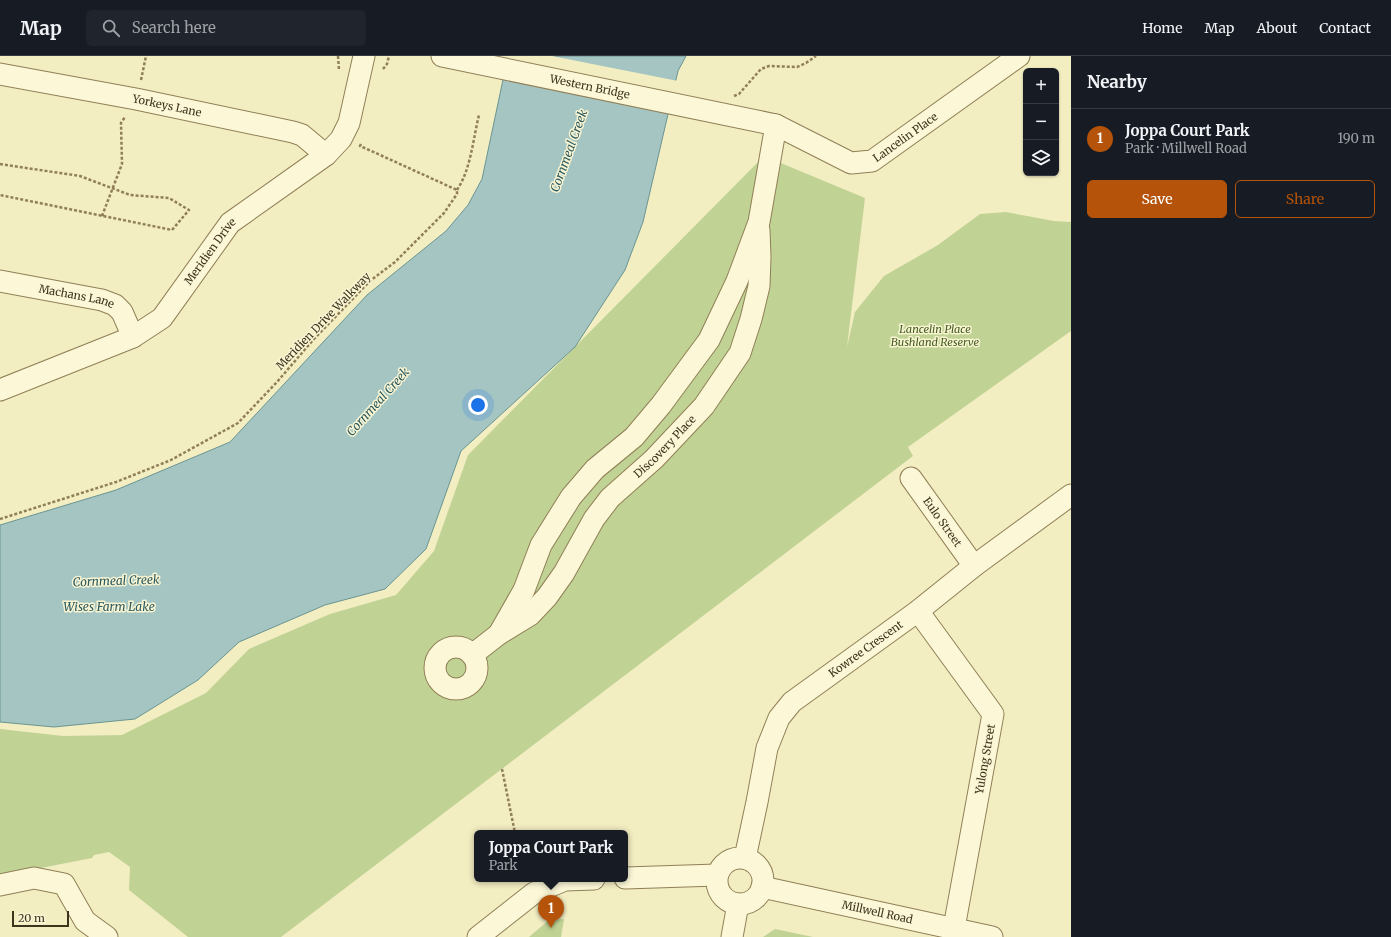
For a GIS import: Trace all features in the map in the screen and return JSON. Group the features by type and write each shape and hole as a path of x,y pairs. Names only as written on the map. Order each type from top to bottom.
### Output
{"street":[{"name":"Meridien Drive","path":"0,390 133,337 162,318 230,223 326,155 341,139 349,123 364,56"},
{"name":"Western Bridge","path":"442,56 689,106"},
{"name":"Lancelin Place","path":"689,106 776,125 851,163 872,162 1019,56"},
{"name":"Yorkeys Lane","path":"0,74 136,99 302,135 326,155"},
{"name":"Discovery Place","path":"499,634 524,590 541,545 571,497 595,468 634,437 661,405 709,340 737,281 759,222 776,125"},
{"name":"Discovery Place","path":"472,654 499,634 530,615 547,597 564,573 594,519 610,498 654,459 704,406 740,353 751,319 759,286 759,222"},
{"name":"Machans Lane","path":"0,281 102,300 115,305 122,312 133,337"},
{"path":"634,437 654,459"},
{"name":"Eulo Street","path":"910,478 974,566"},
{"name":"Kowree Crescent","path":"745,858 767,748 779,718 792,702 918,611 974,566 1071,495"},
{"name":"Yulong Street","path":"918,611 993,714 954,928"},
{"path":"736,858 745,858 754,862 760,869 763,878 762,887 759,894 753,900 738,904 728,901 721,894 717,885 717,875 721,867 728,861 736,858"},
{"path":"628,878 717,875"},
{"path":"0,885 34,878 64,884 86,921 100,935"},
{"path":"478,937 534,893 560,882"},
{"name":"Millwell Road","path":"762,887 992,937"},
{"path":"732,937 738,904"}],"path":[{"path":"102,216 122,164 121,123 136,99 146,56"},
{"path":"383,69 387,64 389,56"},
{"path":"733,96 739,94 761,69 769,66 797,67 806,64 816,56"},
{"name":"Meridien Drive Walkway","path":"0,519 116,482 164,463 238,423 313,340 370,281 395,262 444,214 457,194 457,190 462,181 479,115"},
{"path":"362,138 360,146 457,190"},
{"path":"0,164 80,176 130,195 168,198 189,210 172,230 0,195"},
{"path":"502,769 514,830"}],"green space":[{"name":"Lancelin Place Bushland Reserve","path":"764,156 865,198 847,347 855,312 884,276 938,245 980,214 1006,212 1054,221 1071,222 1071,331 908,447 913,456 281,937 188,937 129,890 130,867 109,852 94,855 92,858 0,876 0,729 63,736 122,735 206,693 249,649 330,614 396,595 434,551 468,455"},
{"path":"564,919 561,937 529,937 549,920"},
{"path":"775,929 813,937 763,937"}],"water":[{"name":"Wises Farm Lake","path":"508,56 686,56 678,71 643,222 625,270 575,347 461,451 426,549 385,589 325,605 239,642 198,680 135,719 54,727 0,722 0,525 116,490 230,442 367,295 446,231 468,205 482,179"}],"pier":[{"path":"506,56 552,56 678,81 670,114 501,79"}],"place":[{"name":"Joppa Court Park","path":"551,928"}],"water label":[{"name":"Cornmeal Creek","path":"569,151"},
{"name":"Cornmeal Creek","path":"378,402"},
{"name":"Cornmeal Creek","path":"116,581"}]}
